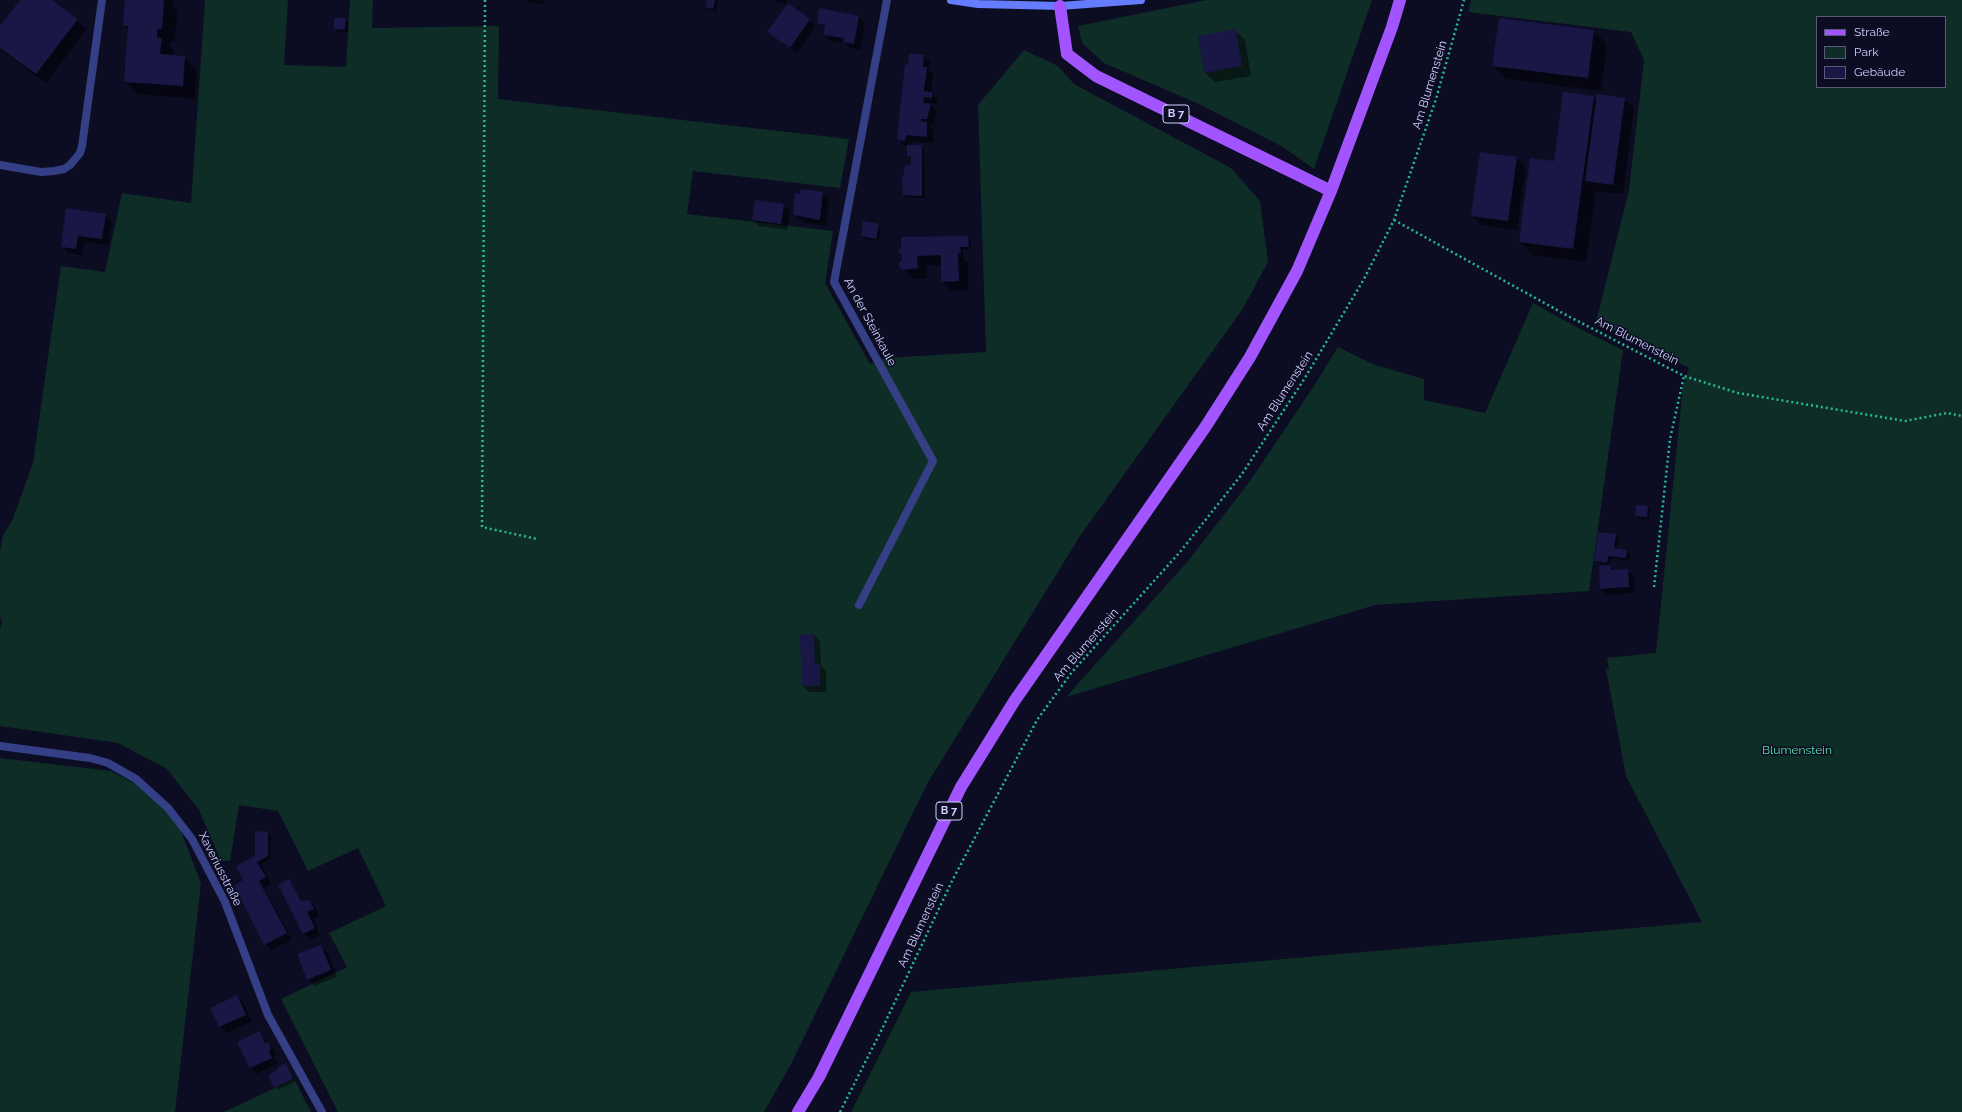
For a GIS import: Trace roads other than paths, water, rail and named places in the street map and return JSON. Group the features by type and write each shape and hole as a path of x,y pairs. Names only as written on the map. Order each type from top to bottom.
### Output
{"main road":[{"name":"B 7","path":"798,1112 819,1077 961,788 1015,700 1201,432 1250,357 1297,271 1331,191 1392,27 1400,0"},
{"name":"B 7","path":"1060,6 1067,54 1096,76 1331,191"}],"street":[{"path":"0,165 41,172 54,171 64,169 80,153 102,0"},
{"name":"An der Steinkaule","path":"859,605 933,461 834,282 887,0"},
{"path":"951,0 978,4 1060,6 1141,0"},
{"name":"Xaveriusstraße","path":"0,746 90,758 108,763 136,779 168,808 192,839 225,902 268,1014 322,1112"}],"park label":[{"name":"Blumenstein","path":"1797,750"}]}
